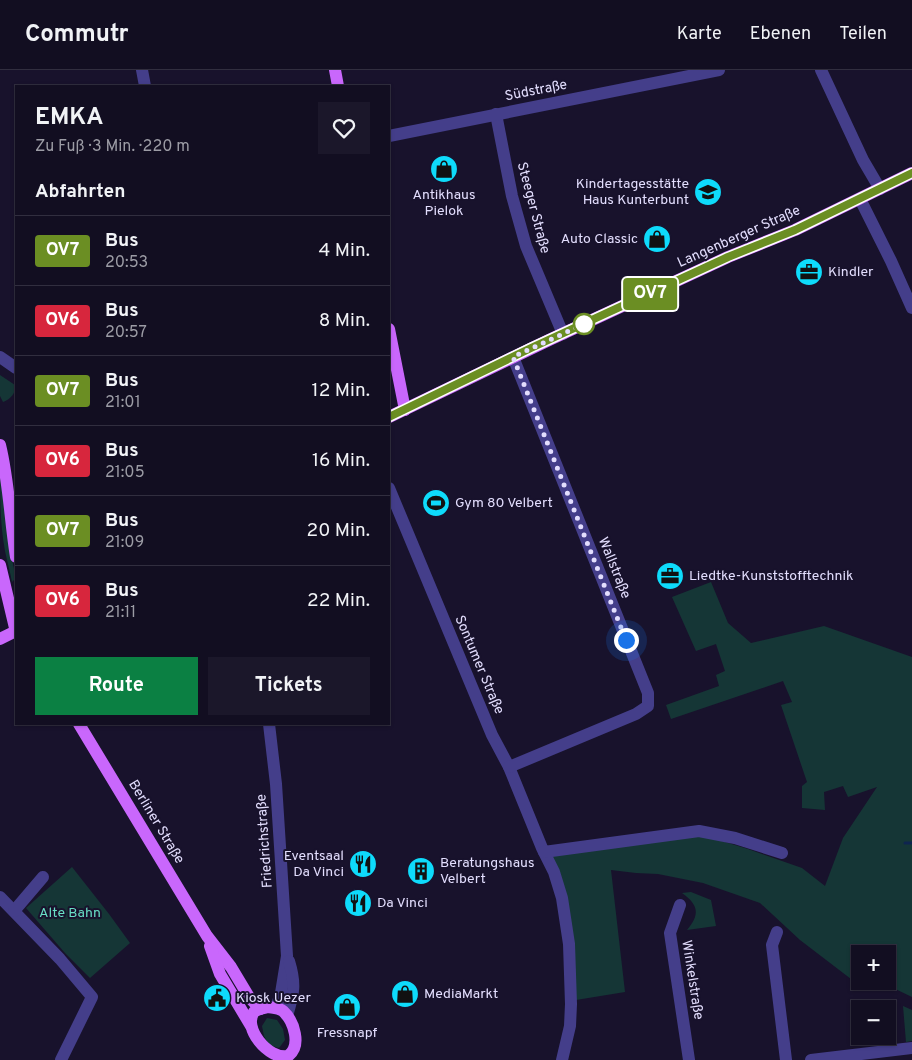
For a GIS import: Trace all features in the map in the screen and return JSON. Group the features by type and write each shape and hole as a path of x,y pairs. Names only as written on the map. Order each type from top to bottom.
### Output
{"main road":[{"path":"335,70 338,85"},
{"name":"Langenberger Straße","path":"390,417 728,257 795,230 912,174"},
{"path":"390,334 405,410"},
{"path":"0,445 6,472 15,552"},
{"path":"0,565 9,611 15,628"},
{"path":"0,639 15,632"},
{"name":"Berliner Straße","path":"80,725 206,936 231,967 249,997 260,1009"},
{"name":"Berliner Straße","path":"206,936 220,974 251,1026"},
{"path":"268,1007 276,1008 282,1010 287,1016 296,1035 293,1051 287,1059 269,1057 257,1043 251,1026 254,1012 268,1007"}],"street":[{"path":"142,70 145,85"},
{"name":"Südstraße","path":"390,136 719,70"},
{"path":"821,70 880,189"},
{"name":"Steeger Straße","path":"496,114 512,196 526,246 563,334"},
{"path":"860,199 912,308"},
{"path":"0,357 15,367"},
{"name":"Wallstraße","path":"509,767 636,714 648,706 648,693 513,357"},
{"name":"Sontumer Straße","path":"390,490 492,735 509,767 554,872 562,898 569,944 571,1004 570,1026 562,1060"},
{"name":"Friedrichstraße","path":"269,725 276,784 287,956 281,993 276,1008"},
{"path":"544,852 699,831 735,838 782,853"},
{"path":"14,911 43,876"},
{"path":"0,897 60,959 92,997 61,1060"},
{"name":"Winkelstraße","path":"680,905 670,933 689,1060"},
{"path":"777,932 772,945 786,1060"},
{"name":"Friedrichstraße","path":"287,956 292,971 294,989 287,1016"},
{"path":"812,1060 892,1055 912,1048"}],"green space":[{"path":"0,375 15,385 15,390 13,395 3,402 0,396"},
{"path":"0,470 10,550 15,573 15,579 12,582 2,531"},
{"path":"711,582 728,623 751,643 824,626 912,657 912,997 896,989 896,945 851,945 851,979 800,940 760,903 703,883 658,874 611,870 625,992 576,1000 552,855 702,835 802,868 825,886 843,838 877,787 848,797 843,786 824,792 825,810 802,808 802,786 807,782 781,705 792,702 783,681 671,719 666,705 719,686 716,675 725,671 716,644 696,651 672,597"},
{"name":"Alte Bahn","path":"72,867 130,943 90,978 65,953 26,908"},
{"path":"691,892 711,900 716,926 687,930 694,920 696,910 688,897 682,893"},
{"path":"903,1006 912,1010 912,1041 906,1042"},
{"path":"267,1018 277,1020 283,1029 285,1040 279,1048 269,1045 264,1036 262,1026"}],"waterway":[{"path":"905,843 912,843"}],"bus line":[{"name":"OV7","path":"390,417 531,348 728,257 795,230 912,173"}],"place":[{"name":"Antikhaus Pielok","path":"444,169"},
{"name":"Kindertagesstätte Haus Kunterbunt","path":"708,192"},
{"name":"Auto Classic","path":"657,239"},
{"name":"Kindler","path":"809,272"},
{"name":"Gym 80 Velbert","path":"436,503"},
{"name":"Liedtke-Kunststofftechnik","path":"670,576"},
{"name":"Eventsaal Da Vinci","path":"363,864"},
{"name":"Beratungshaus Velbert","path":"421,871"},
{"name":"Da Vinci","path":"358,903"},
{"name":"MediaMarkt","path":"405,994"},
{"name":"Kiosk Uezer","path":"217,998"},
{"name":"Fressnapf","path":"347,1007"}],"route":[{"path":"584,324 513,357 626,640"}]}
